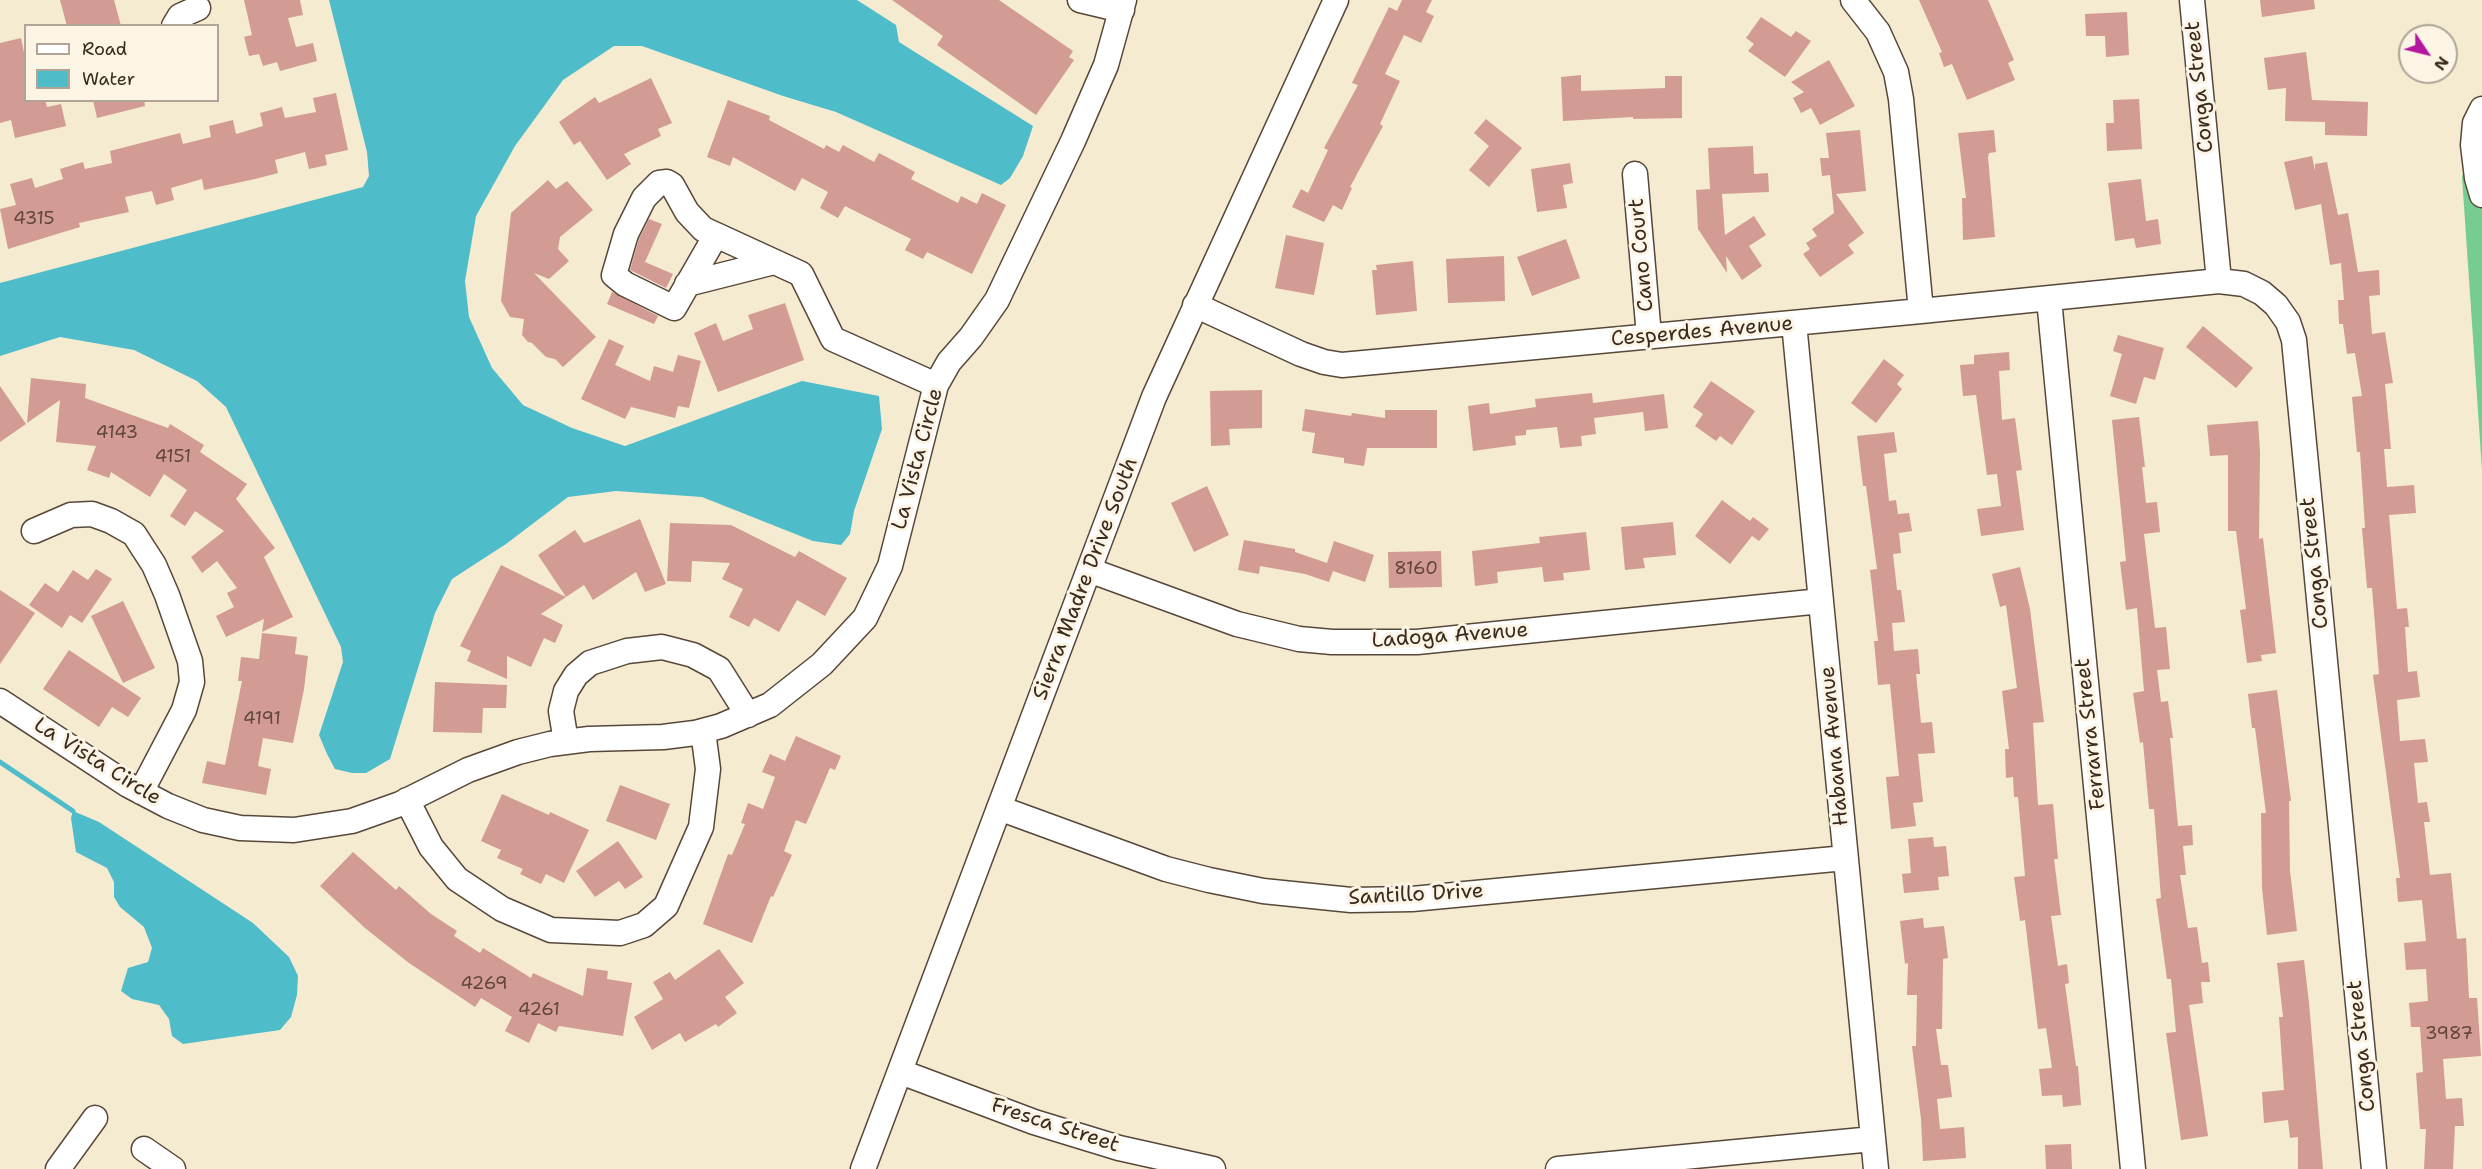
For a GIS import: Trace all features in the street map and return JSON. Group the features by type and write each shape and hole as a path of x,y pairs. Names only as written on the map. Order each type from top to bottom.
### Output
{"street":[{"path":"1080,0 1123,5"},
{"name":"Sierra Madre Drive South","path":"863,1169 1154,398 1336,0"},
{"path":"1853,0 1878,32 1896,72 1901,99 1921,311"},
{"name":"Conga Street","path":"2192,0 2219,281 2244,284 2262,293 2276,305 2288,322 2294,340 2373,1169"},
{"name":"La Vista Circle","path":"0,701 141,792 203,820 240,828 294,830 352,821 407,800 468,770 518,752 566,742 663,737 703,731 770,705 822,664 864,618 890,566 936,385 949,362 971,337 997,300 1073,141 1101,76 1123,5"},
{"path":"175,24 180,16 199,11"},
{"path":"2482,109 2475,123 2473,145 2476,178 2482,195"},
{"name":"Cano Court","path":"1635,174 1649,336"},
{"path":"716,235 674,308 625,284 614,275 626,234 644,198 663,181 672,185 679,200 703,229 801,274 833,339 936,385"},
{"path":"687,284 774,262"},
{"name":"Cesperdes Avenue","path":"1195,305 1301,354 1342,365 1794,324 2219,281"},
{"name":"Ferrarra Street","path":"2049,299 2133,1169"},
{"name":"Habana Avenue","path":"1794,324 1876,1169"},
{"path":"33,531 71,515 92,514 111,521 134,534 154,565 190,662 192,682 184,710 141,792"},
{"name":"Ladoga Avenue","path":"1089,570 1237,624 1299,639 1332,642 1417,642 1821,601"},
{"path":"566,742 561,711 566,691 576,675 590,663 627,651 662,647 693,655 719,669 748,715"},
{"path":"407,800 431,847 457,879 502,909 551,930 620,933 644,925 666,906 701,827 708,769 703,731"},
{"name":"Santillo Drive","path":"999,808 1166,869 1198,878 1263,891 1352,900 1412,899 1845,858"},
{"name":"Fresca Street","path":"901,1072 1045,1126 1119,1148 1213,1169"},
{"path":"58,1169 95,1118"},
{"path":"1558,1169 1874,1139"},
{"path":"144,1149 172,1169"}],"green space":[{"path":"2482,105 2482,470 2462,177"}],"water":[{"path":"329,0 857,0 896,25 899,42 1033,126 1023,156 1010,178 1001,185 836,112 783,96 642,46 614,46 563,80 515,146 476,216 465,281 469,317 492,368 523,405 572,428 625,446 802,381 879,396 882,429 854,511 850,534 841,545 813,541 702,497 616,491 568,497 506,544 452,579 435,613 390,759 366,773 335,769 319,735 343,662 341,647 226,407 197,381 134,350 60,337 0,356 0,283 363,187 369,176 367,152"},
{"path":"73,811 99,822 253,923 289,957 298,976 297,995 291,1017 280,1030 183,1044 172,1036 169,1019 159,1005 132,999 121,991 128,968 148,962 152,948 144,927 120,907 114,897 114,882 107,868 76,852 71,818"}],"building":[{"path":"60,0 114,0 120,24 66,24"},
{"path":"244,0 300,0 303,15 288,18 296,47 313,43 317,61 280,71 277,62 263,66 259,54 249,56 244,37 252,35"},
{"path":"892,0 999,0 1073,51 1069,57 1074,60 1036,115 937,45 943,36"},
{"path":"1402,0 1432,0 1426,12 1434,16 1421,43 1404,35 1385,74 1400,81 1380,124 1383,126 1350,187 1352,188 1342,210 1333,205 1324,222 1292,207 1301,189 1308,193 1328,150 1324,148 1358,85 1352,83 1389,7 1397,11"},
{"path":"1919,0 1988,0 2014,60 2008,63 2015,80 1967,100 1952,64 1944,67 1939,53 1942,52"},
{"path":"2260,0 2314,0 2315,9 2262,17"},
{"path":"2127,12 2129,55 2106,57 2105,36 2086,36 2085,14"},
{"path":"1761,17 1791,37 1796,31 1811,41 1785,77 1748,51 1754,44 1746,38"},
{"path":"21,38 24,52 24,102 46,102 47,107 61,104 66,126 15,138 11,120 0,123 0,43"},
{"path":"2306,52 2312,100 2368,102 2367,136 2325,135 2325,122 2285,121 2286,88 2268,90 2264,58"},
{"path":"1829,60 1855,106 1820,125 1811,108 1801,113 1793,98 1804,92 1791,82"},
{"path":"1581,75 1581,91 1665,88 1665,76 1682,76 1682,118 1633,119 1633,117 1563,121 1561,77"},
{"path":"651,78 672,123 658,129 661,136 624,154 631,164 607,180 580,141 574,145 559,122 595,97 599,103"},
{"path":"336,93 348,150 325,155 327,165 309,169 305,152 275,160 278,173 204,190 202,179 171,188 174,200 156,205 152,191 125,197 129,212 79,223 80,227 8,249 0,209 16,205 10,184 32,178 35,188 63,179 60,169 83,162 85,169 112,163 110,151 180,133 183,144 211,137 209,126 233,120 236,134 263,126 260,113 282,107 285,118 316,112 313,98"},
{"path":"2139,99 2142,149 2107,151 2106,123 2114,123 2113,100"},
{"path":"728,100 770,116 769,120 824,149 826,145 839,152 843,145 874,162 879,153 915,172 911,179 958,203 961,196 977,204 982,193 1006,205 972,274 927,252 923,259 905,250 911,239 845,206 838,218 820,208 828,192 802,178 795,191 733,157 730,166 707,157"},
{"path":"93,102 144,102 145,106 97,118"},
{"path":"1486,119 1522,148 1489,187 1469,170 1489,146 1474,133"},
{"path":"1860,130 1866,191 1836,194 1864,233 1848,245 1854,253 1820,277 1803,254 1810,249 1806,243 1817,236 1812,229 1834,213 1830,175 1822,176 1820,158 1829,158 1826,133"},
{"path":"1994,130 1996,152 1989,153 1988,157 1995,237 1963,240 1962,198 1966,198 1958,133"},
{"path":"1753,146 1754,174 1768,173 1769,192 1722,194 1725,235 1754,216 1766,235 1749,246 1762,266 1742,280 1726,256 1727,273 1698,229 1696,190 1710,189 1708,148"},
{"path":"2312,156 2315,171 2315,164 2327,162 2338,215 2348,213 2358,272 2379,270 2380,295 2369,296 2372,334 2385,332 2393,383 2385,384 2391,449 2384,449 2387,487 2414,485 2416,513 2389,515 2397,609 2407,608 2409,627 2405,627 2408,672 2417,671 2420,697 2397,700 2400,741 2425,739 2428,762 2414,763 2418,803 2427,802 2430,822 2424,822 2430,875 2451,873 2457,939 2466,938 2469,998 2477,998 2481,1056 2443,1059 2446,1099 2462,1098 2464,1126 2455,1126 2453,1169 2424,1169 2426,1129 2420,1129 2416,1073 2423,1072 2420,1027 2411,1027 2409,1003 2428,1001 2426,969 2406,970 2404,943 2426,941 2422,900 2398,902 2396,878 2400,878 2373,675 2379,674 2372,588 2367,588 2362,528 2365,528 2360,452 2357,452 2352,397 2362,396 2355,353 2347,354 2343,324 2339,324 2338,300 2344,300 2341,263 2330,265 2321,204 2295,210 2284,162"},
{"path":"1570,163 1573,183 1563,185 1567,208 1537,212 1531,169"},
{"path":"2141,179 2146,221 2158,219 2161,244 2136,248 2134,238 2115,241 2108,183"},
{"path":"548,180 556,189 567,181 593,210 560,237 558,249 569,261 549,279 534,273 596,337 563,367 555,359 546,357 528,342 522,335 524,319 510,317 501,301 511,213"},
{"path":"649,219 662,224 645,262 673,274 666,288 630,270 639,239"},
{"path":"1286,235 1324,243 1314,295 1275,288"},
{"path":"1566,239 1580,278 1532,296 1517,257"},
{"path":"1504,256 1505,301 1448,303 1446,259"},
{"path":"1413,261 1417,311 1376,315 1372,270 1377,270 1376,265"},
{"path":"612,292 658,316 654,324 607,304"},
{"path":"785,303 804,360 718,392 694,333 716,323 723,341 753,329 748,315"},
{"path":"2203,326 2253,368 2236,388 2186,347"},
{"path":"2118,335 2164,348 2155,380 2144,377 2136,404 2110,396 2122,354 2113,351"},
{"path":"609,339 624,346 615,365 650,381 654,366 673,372 678,355 701,361 689,408 678,406 675,418 631,407 625,419 581,399"},
{"path":"2009,352 2010,370 1999,371 2002,420 2015,418 2022,470 2016,471 2024,530 1981,536 1977,509 2001,506 1997,474 1987,475 1976,395 1963,396 1960,365 1974,364 1974,355"},
{"path":"1884,359 1904,375 1897,384 1902,389 1876,423 1851,403"},
{"path":"31,378 86,384 85,398 168,428 170,424 204,445 200,452 247,484 236,499 275,548 264,557 293,617 262,632 264,619 226,637 216,616 234,607 227,593 237,588 217,561 202,573 191,557 224,531 195,511 185,526 170,516 187,490 164,474 150,497 111,472 109,478 87,470 96,446 56,442 60,400 27,423"},
{"path":"1711,381 1755,411 1732,445 1720,436 1716,441 1695,426 1703,414 1693,407"},
{"path":"0,386 26,424 0,442"},
{"path":"1262,390 1262,428 1229,429 1230,445 1211,446 1210,391"},
{"path":"1592,393 1593,403 1664,394 1668,428 1645,431 1643,412 1594,418 1596,434 1581,436 1582,446 1560,448 1557,427 1526,430 1526,435 1515,436 1516,445 1473,451 1468,406 1489,403 1490,414 1536,407 1535,399"},
{"path":"1305,409 1351,416 1352,413 1385,418 1385,410 1437,410 1437,448 1367,448 1364,466 1344,463 1344,458 1312,453 1315,433 1302,431"},
{"path":"2139,417 2145,467 2142,467 2146,503 2157,502 2160,532 2144,534 2155,628 2166,627 2170,669 2157,670 2161,702 2168,701 2173,738 2170,738 2178,826 2192,825 2193,845 2183,846 2186,875 2180,875 2188,928 2197,927 2202,963 2208,962 2210,982 2201,982 2203,1003 2189,1005 2208,1136 2181,1140 2166,1033 2176,1032 2171,979 2167,979 2156,899 2161,898 2154,809 2149,809 2143,742 2140,743 2133,693 2144,691 2137,608 2126,610 2120,562 2126,561 2112,420"},
{"path":"2258,421 2259,539 2263,538 2276,653 2261,655 2262,661 2247,663 2240,610 2246,609 2236,531 2228,531 2228,455 2210,456 2207,425"},
{"path":"1894,432 1897,452 1884,454 1889,501 1896,500 1898,514 1909,513 1912,531 1899,533 1901,553 1893,554 1897,590 1901,590 1905,622 1892,623 1894,651 1918,649 1920,674 1916,674 1921,723 1932,722 1935,753 1918,754 1923,802 1913,803 1916,826 1891,829 1886,777 1899,776 1890,684 1878,685 1874,641 1878,641 1870,570 1877,569 1857,436"},
{"path":"1207,486 1229,535 1194,552 1171,503"},
{"path":"1722,500 1750,521 1753,517 1769,529 1759,541 1752,536 1730,564 1695,536"},
{"path":"640,519 666,584 645,592 636,572 593,600 584,585 566,597 538,555 575,530 584,543"},
{"path":"1673,522 1676,555 1643,558 1645,568 1625,570 1621,527"},
{"path":"670,523 731,525 795,557 799,551 847,578 825,616 797,600 779,632 754,618 749,627 729,617 743,589 722,579 730,563 692,561 691,582 667,581"},
{"path":"1586,532 1590,570 1563,573 1564,580 1544,582 1542,567 1497,572 1498,583 1475,586 1472,551 1540,543 1539,537"},
{"path":"1244,540 1295,549 1295,552 1327,563 1334,541 1374,555 1365,582 1333,571 1329,582 1305,574 1260,566 1259,574 1238,570"},
{"path":"1441,551 1442,587 1389,588 1388,552"},
{"path":"501,565 566,597 541,614 563,625 555,643 544,638 531,667 507,656 507,679 467,661 471,651 460,646"},
{"path":"2020,567 2030,609 2044,722 2033,723 2038,805 2053,804 2058,859 2054,859 2061,915 2051,916 2058,966 2067,964 2069,983 2065,984 2076,1066 2078,1066 2081,1105 2063,1107 2062,1095 2042,1096 2039,1069 2052,1068 2046,1028 2038,1029 2025,920 2020,921 2014,877 2025,876 2018,797 2014,797 2013,777 2006,778 2005,749 2009,749 2002,691 2017,688 2006,605 2000,607 1992,574"},
{"path":"96,569 112,579 82,623 70,615 62,628 29,605 45,583 58,592 73,570 88,580"},
{"path":"0,590 35,613 0,664"},
{"path":"123,601 155,668 123,683 91,616"},
{"path":"262,633 297,637 295,654 308,656 293,743 263,738 258,766 271,769 266,795 202,783 207,761 225,765 242,681 238,681 241,657 259,659"},
{"path":"69,650 141,698 128,717 112,707 99,727 43,689"},
{"path":"435,682 507,685 506,708 483,708 482,733 433,732"},
{"path":"2277,690 2291,801 2289,801 2290,871 2297,931 2267,935 2262,888 2261,813 2266,813 2255,728 2252,728 2248,694"},
{"path":"796,736 841,756 835,770 830,768 806,824 796,820 784,851 792,855 773,897 771,896 752,943 703,924 728,854 732,855 745,824 741,823 748,803 763,809 775,777 762,772 770,754 785,761"},
{"path":"620,785 670,804 656,840 606,821"},
{"path":"502,794 589,830 564,883 546,874 541,884 520,874 523,869 497,858 501,850 481,841"},
{"path":"1933,837 1934,847 1946,846 1949,876 1938,877 1939,890 1904,893 1902,874 1911,873 1908,839"},
{"path":"618,841 643,877 625,889 619,881 595,897 576,871"},
{"path":"353,852 396,890 399,886 431,914 457,931 454,936 480,953 483,948 531,978 533,973 583,996 587,968 608,971 607,979 632,983 623,1036 559,1026 556,1032 538,1023 529,1043 505,1031 512,1017 481,998 475,1007 409,963 365,928 320,886"},
{"path":"1923,918 1924,928 1944,926 1948,958 1943,959 1942,1029 1936,1029 1941,1065 1948,1065 1952,1097 1937,1099 1940,1129 1964,1127 1966,1158 1923,1161 1921,1119 1912,1046 1916,1046 1917,995 1907,995 1908,963 1905,964 1900,921"},
{"path":"719,949 744,983 725,997 737,1013 718,1027 716,1024 685,1042 680,1033 652,1050 634,1017 663,999 653,982 670,972 675,980"},
{"path":"2304,960 2323,1169 2298,1169 2298,1137 2290,1138 2288,1120 2264,1123 2262,1092 2284,1090 2279,1017 2283,1017 2277,963"},
{"path":"2071,1144 2072,1169 2046,1169 2045,1145"}],"waterway":[{"path":"0,762 73,811"}]}
